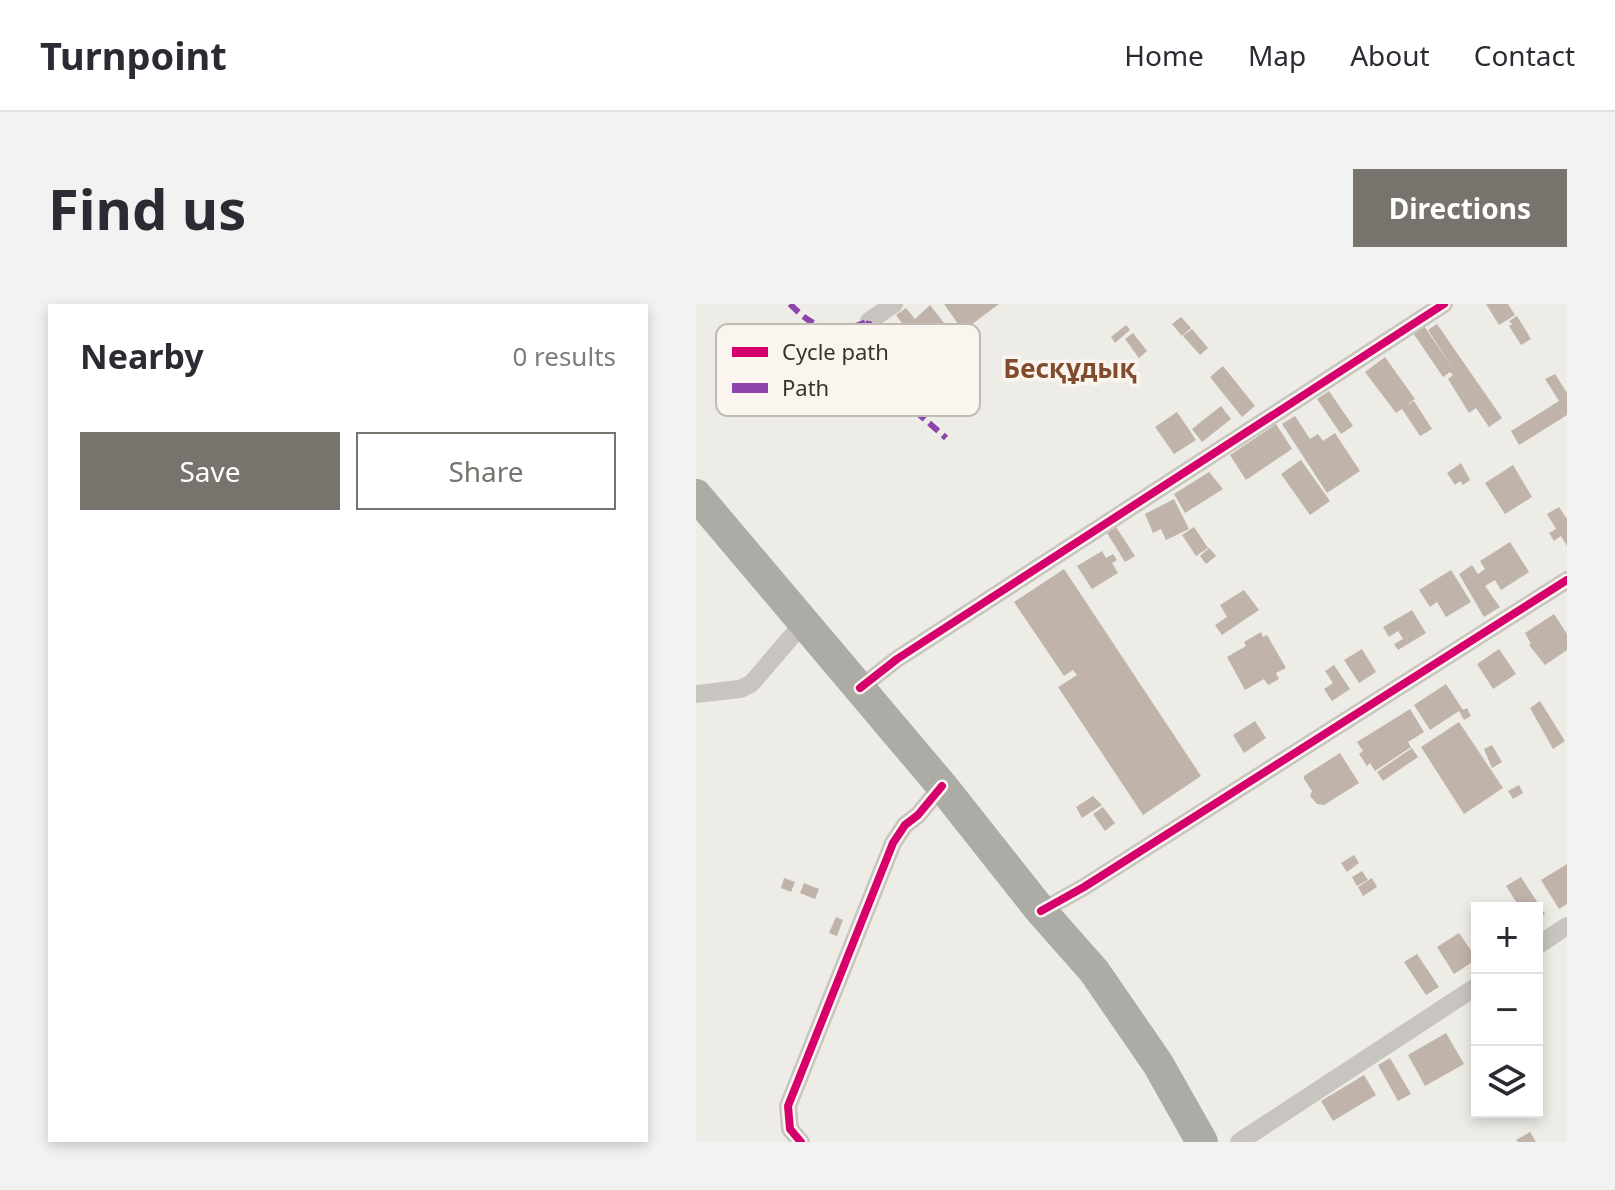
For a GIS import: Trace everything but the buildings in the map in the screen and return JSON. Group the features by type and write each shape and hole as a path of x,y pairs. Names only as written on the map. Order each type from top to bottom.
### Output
{"highway":[{"path":"696,495 1094,971 1187,1112 1202,1142"}],"street":[{"path":"869,321 894,304"},
{"path":"860,688 897,659 1444,304"},
{"path":"1041,911 1084,887 1567,580"},
{"path":"696,694 740,689 751,684 804,622"},
{"path":"801,1142 790,1129 788,1106 845,961 893,843 905,825 918,815 942,786"},
{"path":"1543,942 1567,926"},
{"path":"1239,1142 1471,990"}],"marked path":[{"path":"790,304 815,324"},
{"path":"862,324 869,321"},
{"path":"922,416 946,438"}],"cycle path":[{"path":"860,688 897,659 1444,304"},
{"path":"1041,911 1084,887 1567,580"},
{"path":"801,1142 790,1129 788,1106 893,843 905,825 918,815 942,786"}],"district":[{"name":"Бесқұдық","path":"1070,369"}]}
